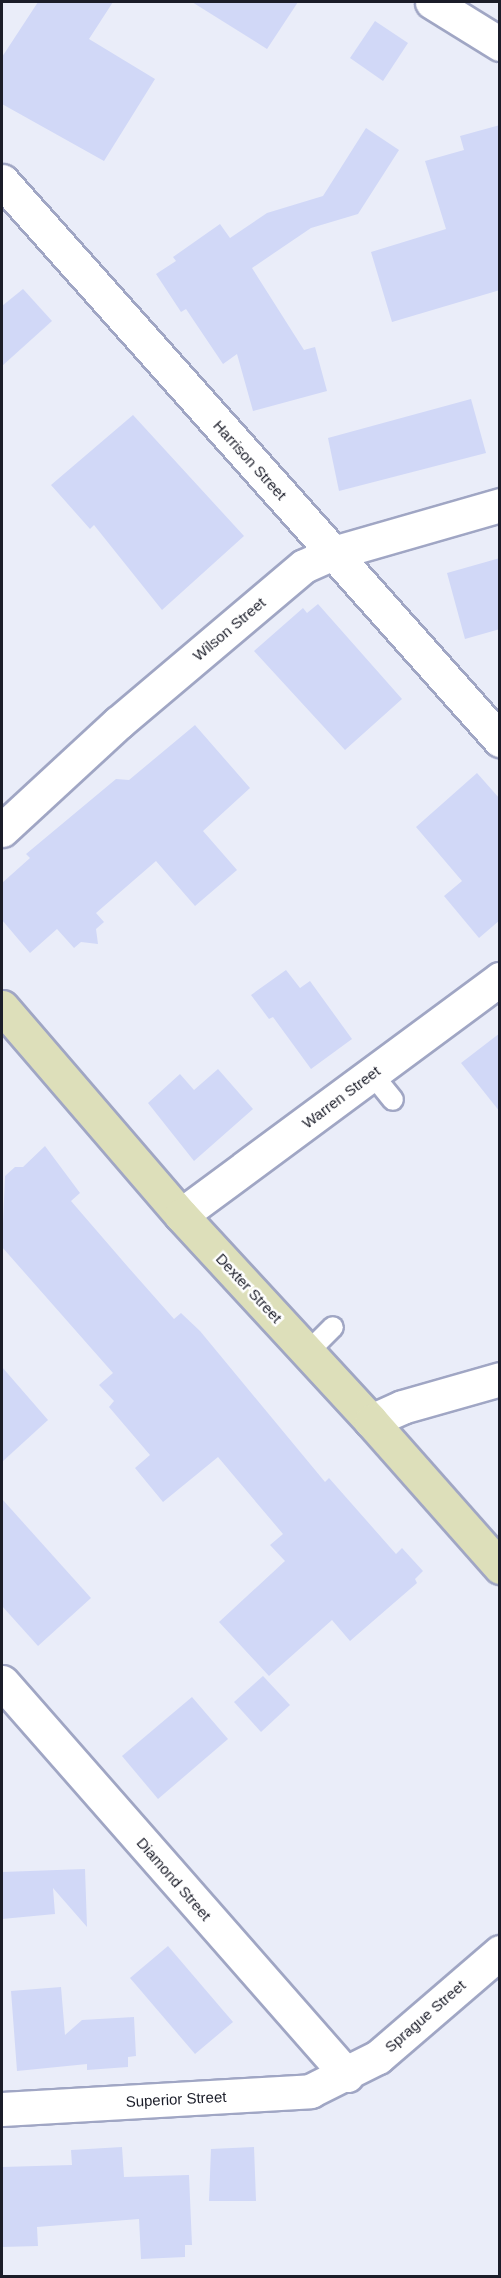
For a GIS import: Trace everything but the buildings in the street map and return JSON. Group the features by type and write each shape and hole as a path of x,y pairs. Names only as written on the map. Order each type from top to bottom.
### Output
{"street":[{"path":"432,2 500,44"},
{"name":"Harrison Street","path":"2,181 500,740"},
{"name":"Wilson Street","path":"2,830 118,723 304,566 333,553 500,505"},
{"name":"Warren Street","path":"182,1215 500,979"},
{"name":"Dexter Street","path":"2,1006 182,1215 371,1421 500,1568"},
{"path":"371,1421 402,1407 500,1379"},
{"name":"Diamond Street","path":"2,1682 347,2075"},
{"name":"Sprague Street","path":"347,2075 378,2057 500,1952"},
{"name":"Superior Street","path":"2,2109 310,2091 347,2075"}],"lane":[{"path":"372,1074 393,1100"},
{"path":"308,1352 333,1327"}]}
